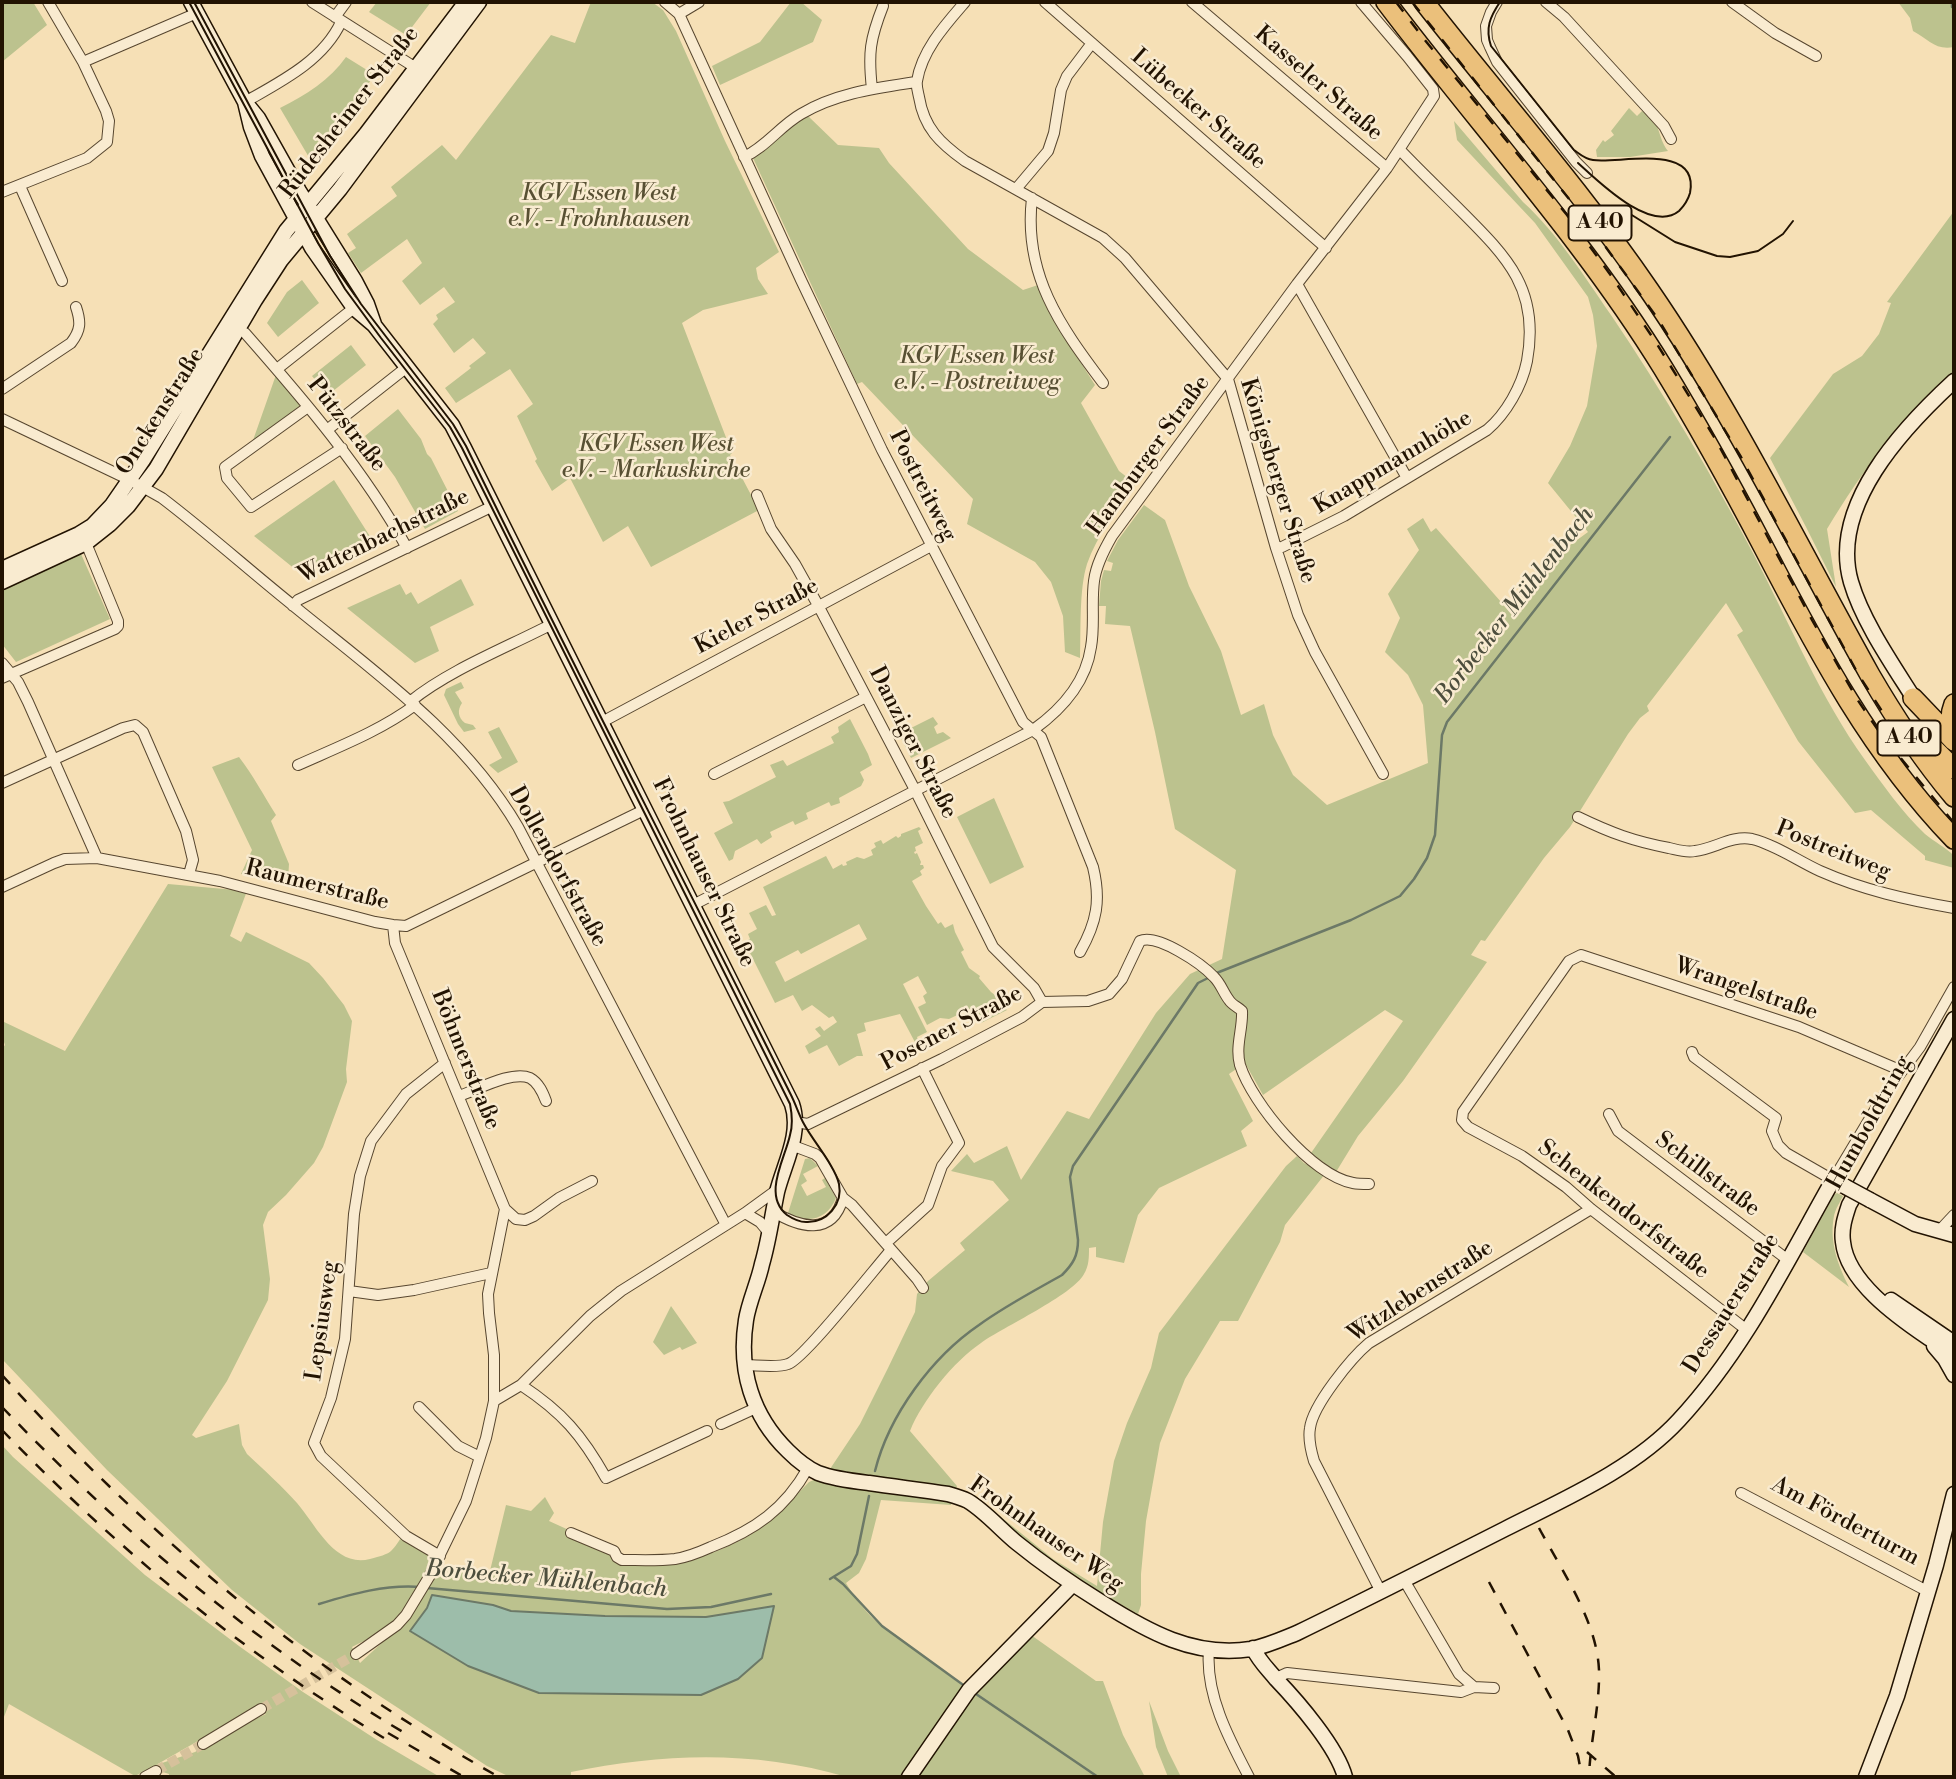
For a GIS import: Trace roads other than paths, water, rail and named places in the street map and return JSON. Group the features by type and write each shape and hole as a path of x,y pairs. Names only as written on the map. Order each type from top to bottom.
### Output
{"highway":[{"path":"1376,2 1415,41"},
{"name":"A 40","path":"1386,2 1567,231 1642,335 1720,465 1805,626 1850,704 1897,773 1954,839"},
{"name":"A 40","path":"1424,2 1627,258 1669,320 1740,437 1870,675 1909,738 1954,797"},
{"path":"1870,675 1918,733 1954,769"},
{"path":"1913,698 1954,741"},
{"path":"1954,704 1951,726 1954,733"}],"main road":[{"name":"Rüdesheimer Straße","path":"312,211 466,2"},
{"name":"Rüdesheimer Straße","path":"296,220 340,189 479,2"},
{"name":"Frohnhauser Straße","path":"194,7 245,102 258,118 355,281 374,325"},
{"name":"Frohnhauser Straße","path":"245,102 262,156 303,233 354,307 374,325 452,425 792,1104 795,1122 791,1145 747,1316 744,1365 751,1397 765,1426 808,1468"},
{"name":"Onckenstraße","path":"2,569 92,526 112,505 156,469 269,278 303,233 312,211"},
{"name":"Onckenstraße","path":"2,582 86,543 120,516 268,257 296,220"},
{"path":"1954,382 1917,418 1865,487 1850,530 1848,567 1854,591 1867,620 1913,698 1954,758"},
{"name":"Humboldtring","path":"1954,1019 1849,1205 1843,1224 1846,1258 1854,1273 1892,1311 1954,1355"},
{"path":"1840,1183 1915,1224 1954,1235"},
{"name":"Dessauerstraße","path":"1260,1646 1297,1633 1597,1483 1658,1441 1678,1422 1727,1363 1788,1260 1840,1183"},
{"name":"Humboldtring","path":"1868,1288 1901,1306 1954,1343"},
{"path":"1927,1337 1954,1375"},
{"name":"Frohnhauser Weg","path":"808,1468 840,1479 948,1494 968,1501 1072,1585 1153,1633 1209,1650 1228,1651 1260,1646"},
{"name":"Am Förderturm","path":"1866,1777 1896,1696 1946,1530 1954,1494"},
{"path":"909,1777 969,1690 1072,1585"},
{"path":"1260,1646 1276,1678 1325,1739 1342,1766 1345,1777"}],"street":[{"path":"2,192 87,158 107,142 109,121 106,111 83,62 48,2"},
{"path":"312,2 416,68"},
{"path":"245,102 302,67 320,52 346,2"},
{"name":"Postreitweg","path":"665,2 679,15 882,450 931,546 1023,722 1041,737 1093,867 1098,887 1093,925 1080,952"},
{"path":"679,15 699,2"},
{"path":"744,157 755,152 789,122 811,108 850,94 916,82 929,50 965,2"},
{"name":"Lübecker Straße","path":"1045,2 1326,248"},
{"name":"Kasseler Straße","path":"1192,2 1387,168"},
{"name":"Hamburger Straße","path":"693,905 1033,730 1048,719 1074,691 1087,664 1091,647 1094,582 1102,554 1116,530 1297,284 1387,168 1434,96 1433,89 1407,55 1361,2"},
{"path":"1497,2 1488,19 1486,33 1497,62 1587,173"},
{"path":"1546,2 1564,17 1664,126 1671,139"},
{"path":"1732,2 1774,33 1816,57"},
{"path":"872,89 870,51 873,32 883,6"},
{"path":"83,62 194,7"},
{"path":"1016,189 1048,151 1066,76 1092,43"},
{"name":"Königsberger Straße","path":"916,82 922,112 945,147 965,161 1103,238 1125,258 1228,379 1276,548 1306,635 1384,774"},
{"name":"Knappmannhöhe","path":"1276,548 1330,524 1478,436 1495,423 1520,383 1525,369 1530,336 1527,306 1514,271 1489,239 1400,150"},
{"path":"20,186 62,281"},
{"path":"1032,198 1032,244 1037,272 1047,300 1072,342 1103,383"},
{"path":"1297,284 1407,478"},
{"path":"2,389 71,343 78,335 81,324 76,307"},
{"path":"277,369 354,307"},
{"name":"Pützstraße","path":"245,332 342,448 385,509 407,548"},
{"path":"327,430 407,367"},
{"path":"307,407 225,467 227,478 251,507 342,448"},
{"name":"Dollendorfstraße","path":"3,417 137,483 184,514 413,703 457,748 499,796 518,827 726,1225"},
{"name":"Danziger Straße","path":"757,495 771,529 795,564 866,696 993,947 1034,988 1042,1002"},
{"name":"Wattenbachstraße","path":"293,606 298,600 493,506"},
{"path":"7,676 118,626 86,543"},
{"name":"Kieler Straße","path":"602,722 931,546"},
{"path":"298,765 400,716 423,691 552,624"},
{"path":"2,663 7,676 29,702 97,858"},
{"path":"714,774 866,696"},
{"path":"2,783 129,725 139,727 187,831 193,860 189,874"},
{"name":"Raumerstraße","path":"2,887 65,859 97,858 189,874 406,926 646,809"},
{"name":"Postreitweg","path":"1578,817 1636,842 1688,852 1734,839 1753,839 1820,871 1864,888 1954,908"},
{"name":"Böhmerstraße","path":"393,925 395,943 505,1209"},
{"name":"Posener Straße","path":"795,1122 808,1124 1022,1017 1042,1002 1088,1001 1109,994 1122,979 1140,942 1151,939 1169,946 1207,970 1223,988 1231,1003 1242,1011 1238,1042 1240,1063 1265,1109 1293,1145 1328,1172 1352,1183 1369,1184"},
{"name":"Wrangelstraße","path":"1574,957 1581,955 1799,1027 1902,1071"},
{"name":"Schenkendorfstraße","path":"1574,957 1463,1112 1462,1120 1468,1127 1566,1186 1591,1209 1748,1331"},
{"name":"Dessauerstraße","path":"1840,1183 1882,1098 1920,1047 1954,987"},
{"path":"1692,1052 1694,1057 1776,1118 1772,1131 1778,1145 1786,1153 1840,1183"},
{"name":"Lepsiusweg","path":"440,1556 406,1536 321,1456 314,1443 331,1398 345,1339 354,1214 360,1176 372,1141 406,1094 445,1063"},
{"path":"744,1365 786,1365 793,1362 823,1330 889,1246 928,1205 942,1167 959,1143 922,1068"},
{"path":"459,1096 505,1078 524,1077 537,1084 546,1101"},
{"name":"Schillstraße","path":"1609,1115 1618,1131 1788,1260"},
{"path":"791,1145 820,1158 843,1198 889,1246 923,1288"},
{"path":"356,1654 397,1625 420,1594 466,1501 494,1401 494,1355 489,1313 491,1273 505,1209 516,1219 525,1220 592,1181"},
{"path":"494,1401 521,1385 606,1301 746,1213 778,1189"},
{"path":"774,1212 797,1224 816,1225 825,1222 834,1214 843,1198"},
{"name":"Witzlebenstraße","path":"1381,1592 1314,1461 1310,1446 1310,1429 1320,1404 1355,1355 1369,1343 1591,1209"},
{"path":"746,1213 760,1222 769,1233"},
{"path":"1939,1231 1954,1215"},
{"path":"349,1291 377,1295 414,1290 491,1273"},
{"path":"521,1385 563,1417 585,1444 606,1478 707,1431"},
{"path":"419,1406 458,1446 480,1457"},
{"path":"721,1424 756,1408"},
{"path":"571,1533 614,1551 622,1560 677,1559 747,1532 765,1520 780,1507 808,1468"},
{"name":"Am Förderturm","path":"1741,1493 1927,1591"},
{"path":"1404,1580 1459,1674 1474,1687"},
{"path":"1209,1650 1207,1669 1213,1694 1231,1743 1249,1777"},
{"path":"1276,1678 1287,1672 1461,1692 1474,1687 1494,1688"},
{"path":"203,1744 261,1709"},
{"path":"145,1777 156,1771"}],"waterway":[{"name":"Borbecker Mühlenbach","path":"1952,2 1954,8"},
{"name":"Borbecker Mühlenbach","path":"1214,974 1351,920 1400,896 1427,858 1435,835 1442,735 1447,722 1670,437"},
{"name":"Borbecker Mühlenbach","path":"875,1471 902,1409 929,1370 945,1353 989,1318 1062,1275 1072,1263 1078,1240 1070,1177 1073,1166 1198,983 1208,978"},
{"name":"Borbecker Mühlenbach","path":"830,1579 851,1566 857,1554 869,1496"},
{"path":"834,1577 882,1626 966,1687"},
{"name":"Borbecker Mühlenbach","path":"319,1604 382,1588 421,1587"},
{"name":"Borbecker Mühlenbach","path":"427,1588 667,1609 711,1607 771,1594"},
{"path":"976,1694 1098,1777"}],"tunnel":[{"path":"261,1709 356,1654"},
{"path":"156,1771 203,1744"}],"tram line":[{"path":"189,2 345,289 450,427 462,448 790,1104 791,1131 777,1176 776,1197 780,1207 798,1221 814,1221 827,1216 838,1199 840,1191 837,1177 802,1121 466,446 453,424 361,304 330,256 194,2"},
{"path":"1500,2 1490,23 1488,34 1491,46 1574,150 1593,160 1671,161 1683,167 1690,177 1690,193 1679,211 1667,216 1654,216 1625,202 1578,163"},
{"path":"1627,212 1675,242 1717,256 1730,257 1758,251 1783,234 1793,221"}],"railway":[{"path":"1396,2 1567,215 1612,277 1716,440 1857,699 1880,733 1954,823"},
{"path":"1412,2 1589,224 1658,319 1741,457 1858,674 1909,753"},
{"path":"2,1375 114,1491 234,1597 363,1692 499,1777"},
{"path":"2,1407 94,1498 192,1583 295,1662 403,1732"},
{"path":"2,1430 92,1518 188,1600 288,1676 394,1744"},
{"path":"1539,1528 1577,1597 1597,1652 1599,1683 1589,1777"},
{"path":"1489,1582 1568,1730 1578,1756 1582,1777"},
{"path":"388,1733 464,1777"},
{"path":"1587,1752 1616,1777"}],"park label":[{"name":"KGV Essen West e.V. - Frohnhausen","path":"599,207"},
{"name":"KGV Essen West e.V. - Postreitweg","path":"977,370"},
{"name":"KGV Essen West e.V. - Markuskirche","path":"656,458"}]}
